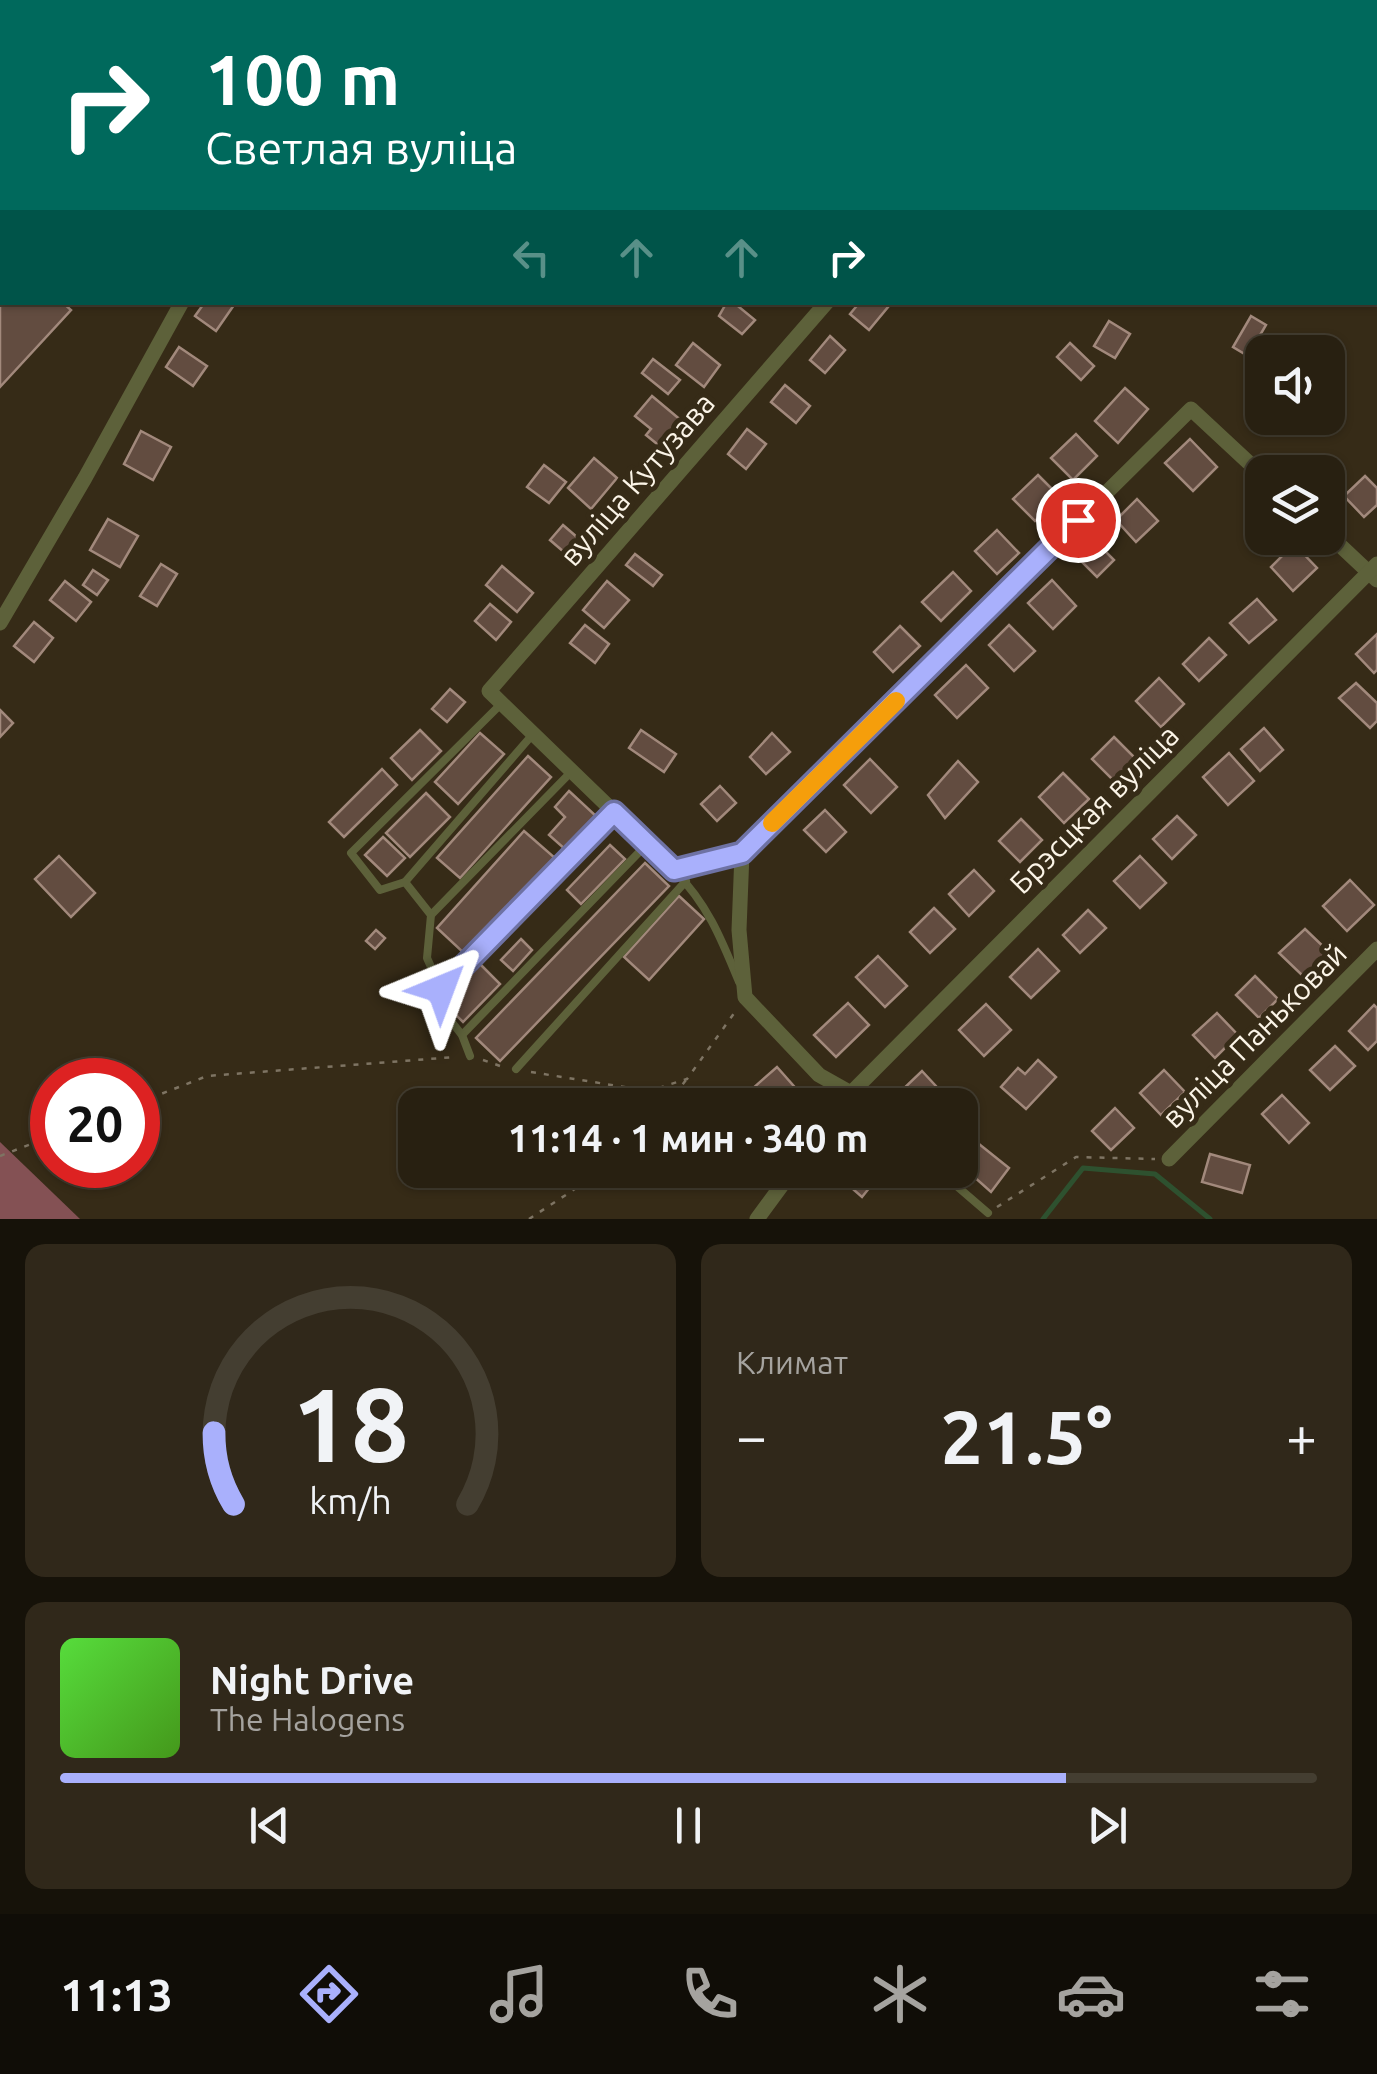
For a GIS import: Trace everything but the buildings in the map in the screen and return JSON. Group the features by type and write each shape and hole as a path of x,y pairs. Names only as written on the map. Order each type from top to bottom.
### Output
{"street":[{"path":"0,622 180,305"},
{"name":"вуліца Кутузава","path":"502,703 489,691 824,305"},
{"path":"502,703 680,876 742,853 1191,409 1245,459"},
{"path":"1345,548 1374,572"},
{"name":"Брэсцкая вуліца","path":"857,1088 1374,572"},
{"path":"742,853 739,930 745,997 834,1088"},
{"name":"вуліца Паньковай","path":"1169,1159 1377,949"},
{"path":"757,1219 780,1188"}],"lane":[{"path":"502,703 352,853 380,890 405,882 533,734"},
{"path":"441,989 427,958 431,915 572,771"},
{"path":"470,1056 462,1036 435,1001 441,989 614,812"},
{"path":"462,1036 647,844"},
{"path":"516,1069 680,876 714,921 745,997"},
{"path":"405,882 431,915"},
{"path":"959,1188 988,1213"}],"path":[{"path":"680,1088 745,997"},
{"path":"160,1094 207,1076 470,1056 516,1069 648,1091 687,1079"},
{"path":"0,1156 30,1144"},
{"path":"988,1213 1076,1157 1169,1159"},
{"path":"529,1219 576,1188"}],"shaded area":[{"path":"0,1142 30,1171 30,1188 48,1188 80,1219 0,1219"}],"waterway":[{"path":"1043,1219 1083,1168 1155,1174 1210,1219"}],"slow traffic":[{"path":"772,823 896,701"}],"route":[{"path":"441,989 614,812 674,870 742,853 1078,520"}]}
